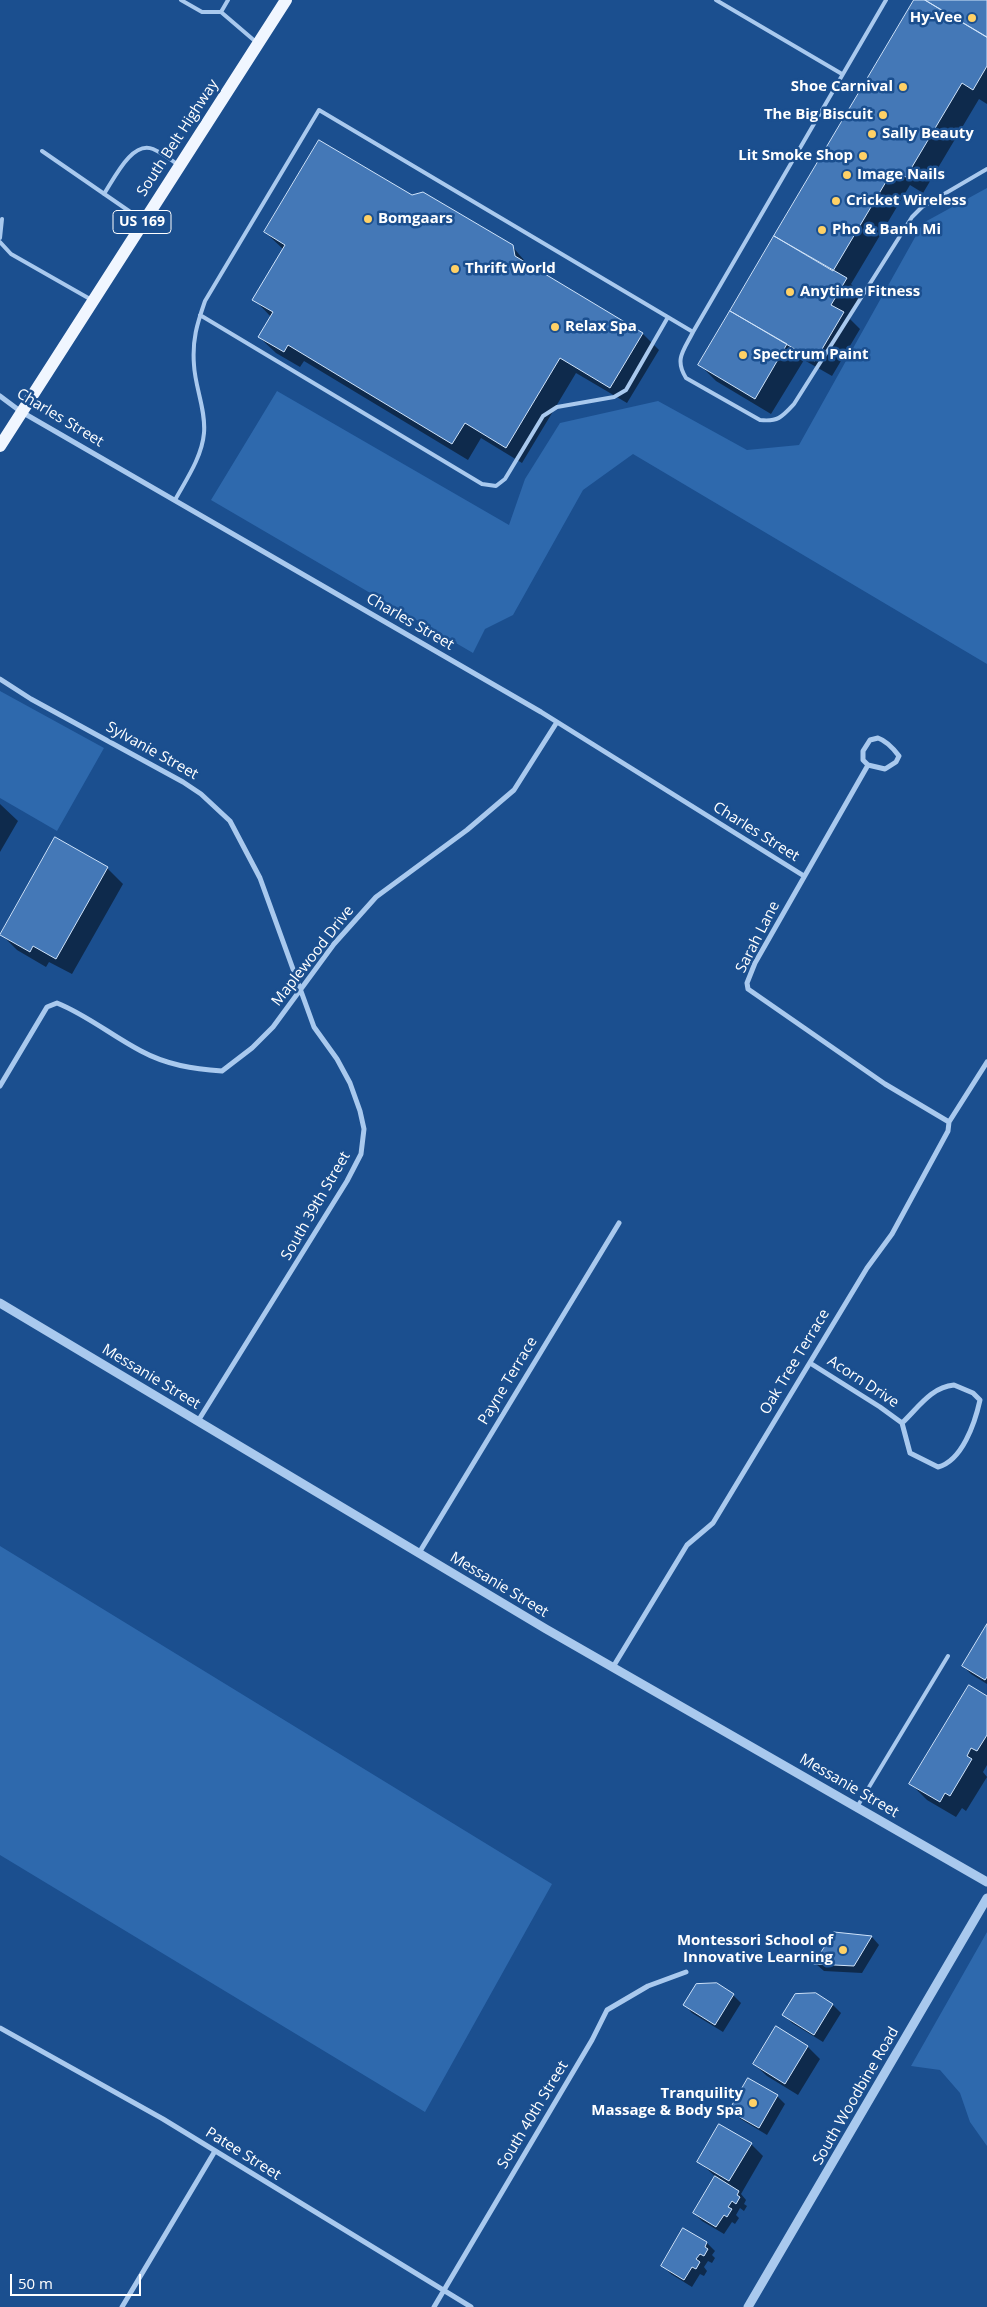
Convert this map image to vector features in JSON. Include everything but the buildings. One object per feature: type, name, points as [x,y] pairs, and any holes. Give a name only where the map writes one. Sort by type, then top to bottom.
[{"type":"main road","name":"South Belt Highway","points":[[0,446],[20,412],[286,0]]},
{"type":"street","name":"Charles Street","points":[[0,396],[20,412],[557,722],[804,876]]},
{"type":"street","name":"Sylvanie Street","points":[[0,679],[31,699],[183,782],[201,794],[230,820],[260,878],[301,990]]},
{"type":"street","name":"Maplewood Drive","points":[[0,1086],[47,1007],[57,1004],[72,1009],[142,1052],[188,1068],[222,1071],[252,1048],[273,1027],[334,944],[376,897],[467,830],[514,790],[557,722]]},
{"type":"street","points":[[878,738],[893,748],[898,756],[896,762],[886,769],[868,765],[863,760],[864,751],[870,740],[878,738]]},
{"type":"street","name":"Sarah Lane","points":[[868,765],[755,963],[748,983],[748,990],[885,1084],[949,1122]]},
{"type":"street","name":"South 39th Street","points":[[198,1421],[332,1209],[361,1154],[364,1129],[350,1083],[337,1059],[314,1027],[301,990]]},
{"type":"street","name":"Oak Tree Terrace","points":[[614,1668],[687,1545],[713,1523],[867,1268],[892,1234],[948,1131],[949,1122],[987,1062]]},
{"type":"street","name":"Payne Terrace","points":[[419,1553],[618,1223]]},
{"type":"street","name":"Messanie Street","points":[[0,1303],[614,1668],[987,1882]]},
{"type":"street","name":"Acorn Drive","points":[[810,1363],[880,1406],[902,1423],[910,1453],[938,1468],[948,1465],[975,1421],[980,1400],[973,1392],[954,1386],[944,1386],[932,1392],[902,1423]]},
{"type":"street","name":"South Woodbine Road","points":[[748,2307],[987,1898]]},
{"type":"street","name":"South 40th Street","points":[[434,2307],[592,2040],[607,2010],[648,1986],[686,1972]]},
{"type":"street","name":"Patee Street","points":[[0,2028],[163,2119],[471,2307]]},
{"type":"street","points":[[122,2307],[215,2151]]},
{"type":"lane","points":[[182,0],[202,12],[221,12],[258,44]]},
{"type":"lane","points":[[221,12],[228,0]]},
{"type":"lane","points":[[716,0],[842,74]]},
{"type":"lane","points":[[886,0],[693,332],[680,358],[680,369],[686,378],[760,420],[772,421],[783,415],[794,404],[912,217],[922,207],[987,169]]},
{"type":"lane","points":[[175,500],[191,472],[204,433],[194,366],[194,330],[205,301],[318,110],[693,332]]},
{"type":"lane","points":[[104,194],[133,152],[142,148],[152,148],[179,166]]},
{"type":"lane","points":[[42,151],[143,221]]},
{"type":"lane","points":[[0,238],[2,219]]},
{"type":"lane","points":[[0,242],[11,254],[92,300]]},
{"type":"lane","points":[[200,315],[482,484],[496,486],[506,479],[544,416],[557,407],[614,397],[626,390],[668,318]]},
{"type":"lane","points":[[857,1807],[948,1656]]},
{"type":"shaded area","points":[[987,188],[987,664],[633,454],[583,490],[513,615],[485,629],[473,653],[211,500],[277,391],[509,525],[525,479],[560,423],[658,401],[747,450],[799,445],[923,223]]},
{"type":"shaded area","points":[[0,691],[104,748],[57,831],[0,798]]},
{"type":"shaded area","points":[[0,1546],[552,1884],[425,2112],[0,1855]]},
{"type":"shaded area","points":[[987,1932],[987,2146],[970,2122],[960,2093],[940,2070],[911,2066]]},
{"type":"place","name":"Hy-Vee","points":[[972,18]]},
{"type":"place","name":"Shoe Carnival","points":[[903,87]]},
{"type":"place","name":"The Big Biscuit","points":[[883,115]]},
{"type":"place","name":"Sally Beauty","points":[[872,134]]},
{"type":"place","name":"Lit Smoke Shop","points":[[863,156]]},
{"type":"place","name":"Image Nails","points":[[847,175]]},
{"type":"place","name":"Cricket Wireless","points":[[836,201]]},
{"type":"place","name":"Bomgaars","points":[[368,219]]},
{"type":"place","name":"Pho & Banh Mi","points":[[822,230]]},
{"type":"place","name":"Thrift World","points":[[455,269]]},
{"type":"place","name":"Anytime Fitness","points":[[790,292]]},
{"type":"place","name":"Relax Spa","points":[[555,327]]},
{"type":"place","name":"Spectrum Paint","points":[[743,355]]},
{"type":"place","name":"Montessori School of Innovative Learning","points":[[843,1950]]},
{"type":"place","name":"Tranquility Massage & Body Spa","points":[[753,2103]]}]
